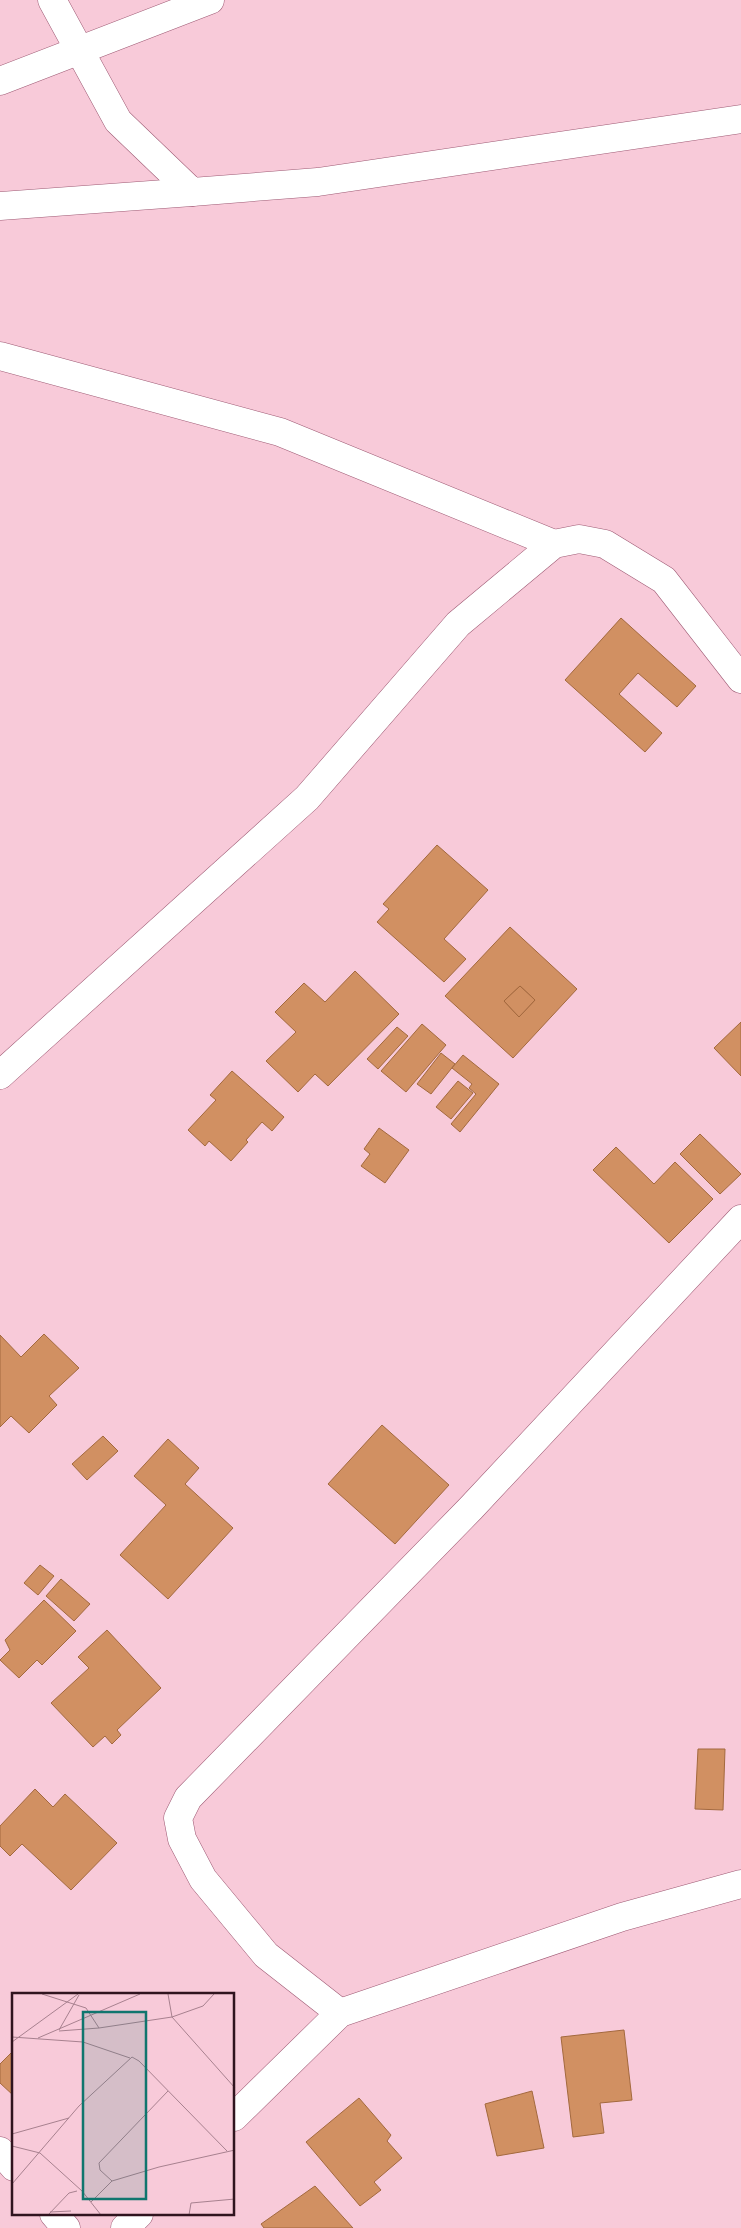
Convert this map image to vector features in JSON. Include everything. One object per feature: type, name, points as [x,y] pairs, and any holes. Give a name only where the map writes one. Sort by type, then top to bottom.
[{"type":"street","points":[[52,0],[118,121],[192,192]]},
{"type":"street","points":[[0,81],[210,0]]},
{"type":"street","points":[[0,206],[318,182],[741,119]]},
{"type":"street","points":[[0,356],[280,432],[554,544]]},
{"type":"street","points":[[0,1076],[307,798],[458,624],[554,544],[579,539],[605,544],[664,580],[741,679]]},
{"type":"street","points":[[340,2013],[266,1956],[203,1879],[182,1839],[178,1818],[188,1798],[471,1508],[741,1218]]},
{"type":"street","points":[[235,2116],[340,2013],[622,1917],[741,1884]]},
{"type":"street","points":[[0,2151],[12,2165]]},
{"type":"street","points":[[56,2216],[66,2228]]},
{"type":"street","points":[[125,2228],[137,2216]]},
{"type":"building","points":[[621,618],[696,686],[677,707],[638,673],[619,694],[662,733],[645,752],[565,680]]},
{"type":"building","points":[[437,845],[488,890],[444,939],[466,959],[444,982],[377,922],[389,909],[383,904]]},
{"type":"building","points":[[510,927],[577,989],[513,1058],[445,996]],"holes":[[[520,986],[535,1000],[519,1017],[504,1001]]]},
{"type":"building","points":[[355,971],[399,1014],[328,1086],[315,1074],[298,1092],[266,1061],[296,1032],[275,1012],[304,983],[325,1002]]},
{"type":"building","points":[[520,986],[535,1000],[519,1017],[504,1001]]},
{"type":"building","points":[[741,1022],[741,1076],[714,1048]]},
{"type":"building","points":[[422,1024],[446,1045],[406,1092],[381,1071]]},
{"type":"building","points":[[397,1027],[408,1036],[378,1069],[367,1059]]},
{"type":"building","points":[[441,1053],[455,1064],[431,1094],[417,1084]]},
{"type":"building","points":[[463,1055],[499,1084],[460,1132],[451,1124],[476,1094],[469,1088],[472,1084],[452,1068]]},
{"type":"building","points":[[232,1071],[284,1117],[272,1131],[262,1122],[231,1161],[209,1141],[205,1146],[188,1130],[216,1100],[210,1095]]},
{"type":"building","points":[[458,1081],[473,1093],[451,1119],[436,1107]]},
{"type":"building","points":[[379,1128],[409,1150],[385,1183],[361,1166],[370,1154],[364,1149]]},
{"type":"building","points":[[700,1134],[741,1174],[720,1194],[680,1154]]},
{"type":"building","points":[[616,1147],[654,1184],[675,1162],[713,1199],[669,1243],[593,1170]]},
{"type":"building","points":[[44,1334],[79,1368],[49,1396],[57,1405],[29,1433],[11,1416],[0,1427],[0,1335],[21,1357]]},
{"type":"building","points":[[382,1425],[449,1485],[395,1544],[328,1484]]},
{"type":"building","points":[[103,1436],[118,1451],[87,1480],[72,1464]]},
{"type":"building","points":[[168,1439],[199,1468],[185,1484],[233,1528],[168,1599],[120,1555],[166,1505],[134,1476]]},
{"type":"building","points":[[40,1565],[54,1576],[38,1595],[24,1583]]},
{"type":"building","points":[[61,1579],[90,1604],[74,1621],[46,1596]]},
{"type":"building","points":[[44,1600],[76,1631],[42,1665],[37,1660],[19,1678],[0,1660],[10,1650],[5,1640]]},
{"type":"building","points":[[107,1630],[161,1688],[117,1730],[121,1735],[112,1744],[105,1736],[93,1747],[51,1703],[89,1668],[78,1657]]},
{"type":"building","points":[[698,1749],[725,1749],[723,1810],[695,1809]]},
{"type":"building","points":[[35,1789],[53,1807],[65,1794],[117,1843],[71,1890],[22,1844],[10,1856],[0,1846],[0,1826]]},
{"type":"building","points":[[624,2030],[632,2100],[600,2103],[604,2133],[573,2137],[561,2037]]},
{"type":"building","points":[[12,2052],[12,2094],[0,2083],[0,2064]]},
{"type":"building","points":[[532,2091],[544,2148],[497,2156],[485,2104]]},
{"type":"building","points":[[359,2098],[391,2135],[387,2141],[402,2158],[374,2182],[381,2190],[360,2206],[306,2142]]},
{"type":"building","points":[[315,2186],[353,2228],[264,2228],[261,2224]]}]
